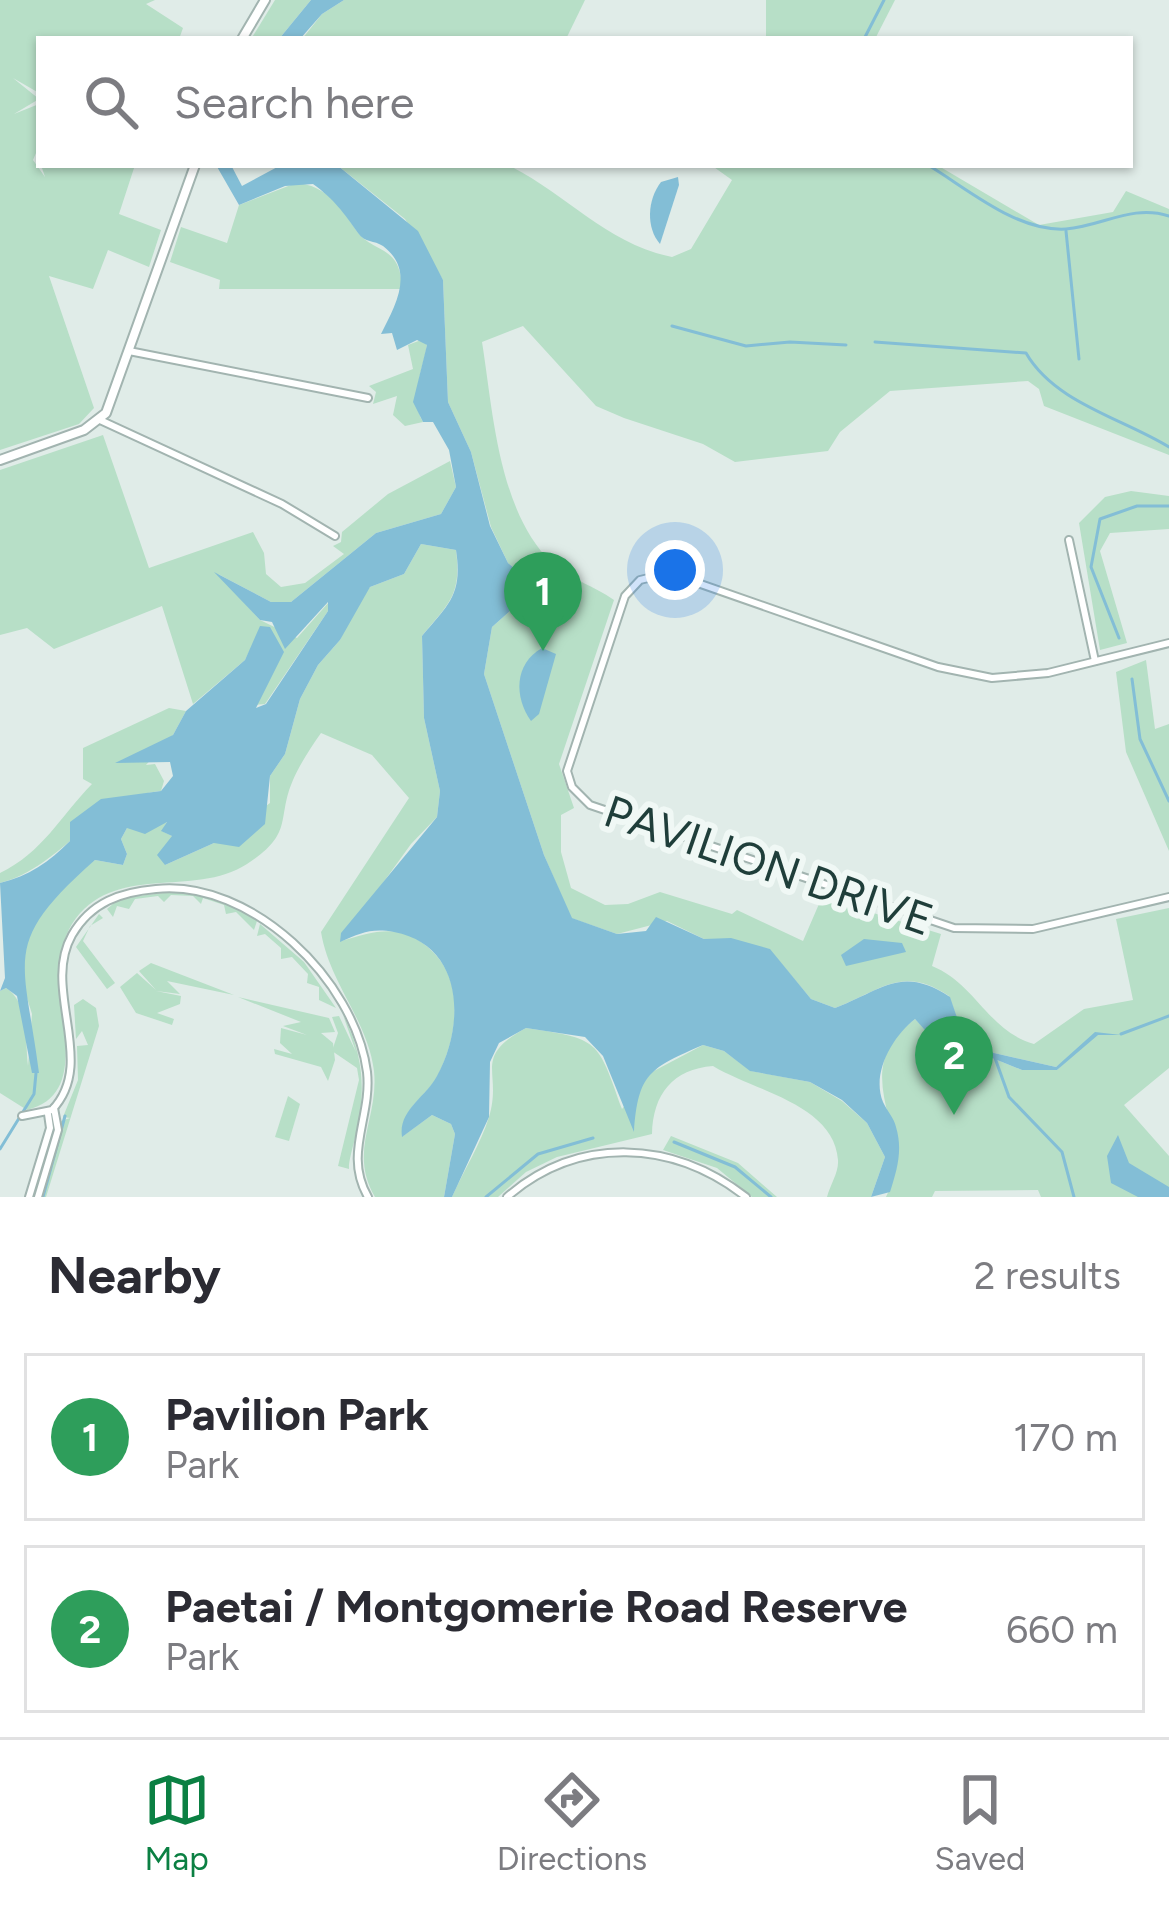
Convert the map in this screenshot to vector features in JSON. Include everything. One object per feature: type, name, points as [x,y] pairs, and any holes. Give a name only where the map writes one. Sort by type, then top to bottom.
[{"type":"street","points":[[244,36],[265,0]]},
{"type":"street","points":[[0,460],[100,420],[194,168]]},
{"type":"street","points":[[129,352],[368,398]]},
{"type":"street","points":[[100,420],[282,504],[335,536]]},
{"type":"street","points":[[1069,539],[1095,662]]},
{"type":"street","name":"PAVILION DRIVE","points":[[1169,643],[1018,678],[962,674],[669,573],[651,575],[625,596],[568,760],[568,779],[590,805],[954,928],[1034,929],[1169,897]]},
{"type":"street","points":[[33,1197],[51,1111],[71,1081],[62,970],[73,934],[94,908],[118,896],[160,888],[203,890],[239,905],[293,946],[344,1008],[368,1077],[356,1158],[368,1197]]},
{"type":"street","points":[[22,1116],[51,1111]]},
{"type":"street","points":[[507,1197],[567,1161],[632,1151],[686,1161],[746,1197]]},
{"type":"green space","points":[[0,0],[155,0],[146,4],[183,28],[180,36],[36,36],[36,91],[13,78],[36,97],[14,114],[36,105],[36,168],[45,177],[42,168],[134,168],[119,214],[161,230],[149,267],[108,250],[93,289],[49,276],[94,408],[79,424],[0,450]]},
{"type":"green space","points":[[275,0],[311,0],[281,36],[253,36]]},
{"type":"green space","points":[[344,0],[585,0],[567,36],[304,36],[322,14]]},
{"type":"green space","points":[[766,0],[895,0],[877,36],[766,36]]},
{"type":"green space","points":[[341,168],[514,168],[628,242],[672,257],[691,249],[732,180],[715,168],[942,168],[1039,225],[1113,212],[1126,191],[1169,209],[1169,455],[1044,406],[1039,389],[1028,381],[890,391],[840,432],[828,451],[735,462],[703,444],[596,406],[523,326],[482,342],[501,458],[519,515],[551,562],[614,600],[559,764],[574,808],[561,815],[561,852],[571,888],[605,905],[628,904],[660,892],[732,914],[737,910],[803,941],[822,897],[941,934],[932,966],[960,984],[1005,1029],[1034,1044],[1084,1009],[1133,1000],[1116,919],[1169,908],[1169,1068],[1124,1105],[1169,1156],[1169,1197],[1041,1197],[1038,1190],[935,1191],[932,1197],[886,1197],[894,1172],[894,1149],[882,1083],[884,1061],[894,1040],[915,1019],[940,1046],[948,1040],[1022,1070],[1057,1070],[1077,1051],[1056,1067],[994,1053],[964,1038],[949,996],[918,982],[892,984],[835,1008],[811,999],[769,949],[704,939],[667,921],[617,934],[571,918],[544,855],[484,674],[492,627],[520,602],[532,602],[538,588],[508,563],[491,527],[471,452],[448,402],[443,280],[405,219]]},
{"type":"green space","points":[[296,183],[324,193],[363,238],[391,256],[402,289],[219,289],[220,280],[170,262],[181,227],[227,243],[239,205]]},
{"type":"green space","points":[[421,340],[427,345],[417,394],[423,422],[405,426],[393,415],[397,396],[373,404],[376,392],[369,386],[413,369],[408,345]]},
{"type":"green space","points":[[103,435],[149,568],[253,532],[264,553],[266,574],[281,587],[305,583],[344,554],[333,546],[341,542],[342,532],[388,494],[450,461],[456,487],[441,514],[376,533],[291,602],[271,602],[218,574],[260,620],[297,638],[329,602],[328,611],[265,704],[254,705],[283,652],[260,630],[245,660],[193,704],[162,606],[54,649],[27,628],[0,635],[0,470]]},
{"type":"green space","points":[[1131,491],[1169,496],[1169,529],[1110,533],[1100,551],[1127,643],[1100,650],[1079,523],[1105,497]]},
{"type":"green space","points":[[421,544],[456,550],[457,566],[451,598],[422,636],[424,718],[440,791],[437,817],[411,844],[341,941],[389,931],[411,936],[434,953],[450,980],[455,1012],[450,1044],[438,1075],[403,1126],[403,1136],[432,1115],[451,1124],[455,1134],[444,1197],[375,1197],[367,1180],[364,1149],[374,1071],[321,932],[409,798],[372,755],[321,733],[293,780],[278,834],[262,853],[226,874],[109,893],[89,905],[72,924],[63,948],[61,974],[66,1058],[61,1081],[50,1099],[27,1110],[0,1093],[0,991],[6,988],[22,1012],[28,1066],[32,1014],[16,963],[21,934],[65,883],[95,860],[123,865],[127,854],[121,839],[127,828],[167,822],[162,831],[172,836],[165,865],[214,843],[270,803],[270,776],[285,754],[300,699],[318,665],[340,640],[355,605],[370,587],[404,574]]},
{"type":"green space","points":[[1146,660],[1155,729],[1169,724],[1169,851],[1126,752],[1116,672]]},
{"type":"green space","points":[[169,708],[186,711],[173,735],[146,765],[155,764],[164,781],[161,791],[117,806],[42,863],[0,883],[0,873],[39,845],[92,784],[83,779],[83,748]]},
{"type":"green space","points":[[190,890],[238,907],[257,921],[254,930],[236,912],[226,914],[224,905],[203,898],[201,904],[193,896],[171,895],[164,902],[158,896],[135,899],[129,909],[117,906],[113,917],[107,909],[120,898]]},
{"type":"green space","points":[[260,924],[304,962],[336,1008],[319,1000],[319,987],[307,983],[308,974],[292,957],[281,959],[281,948],[265,934],[257,936]]},
{"type":"green space","points":[[89,929],[83,941],[115,983],[107,989],[76,947]]},
{"type":"green space","points":[[151,963],[234,995],[167,981],[180,994],[156,991],[181,996],[180,1004],[157,1013],[174,1019],[172,1025],[136,1013],[120,987],[137,973],[156,990],[139,971]]},
{"type":"green space","points":[[238,997],[329,1018],[335,1032],[321,1033],[333,1043],[335,1060],[328,1081],[321,1067],[275,1054],[274,1049],[292,1054],[280,1043],[281,1028],[307,1035],[283,1026],[301,1022]]},
{"type":"green space","points":[[83,999],[96,1008],[99,1026],[46,1197],[39,1197],[61,1121],[70,1118],[63,1117],[78,1080],[77,1046],[88,1045],[82,1031],[76,1039],[74,1005]]},
{"type":"green space","points":[[343,1015],[354,1042],[360,1067],[362,1090],[349,1169],[338,1166],[359,1080],[357,1068],[332,1051],[338,1033],[332,1017],[339,1016],[356,1052]]},
{"type":"green space","points":[[526,1028],[569,1035],[592,1046],[607,1068],[622,1109],[652,1072],[703,1045],[724,1051],[751,1071],[810,1082],[867,1123],[885,1157],[871,1197],[827,1197],[838,1160],[823,1125],[789,1101],[713,1066],[687,1072],[668,1086],[656,1107],[652,1134],[557,1157],[526,1172],[498,1197],[452,1197],[489,1117],[494,1057]]},
{"type":"green space","points":[[288,1096],[300,1104],[289,1141],[275,1137]]},
{"type":"green space","points":[[671,1136],[738,1163],[777,1197],[752,1197],[717,1168],[663,1150]]},
{"type":"water","points":[[311,0],[344,0],[322,14],[303,36],[281,36]]},
{"type":"water","points":[[218,168],[233,168],[242,186],[275,168],[341,168],[418,231],[443,280],[448,402],[471,452],[490,526],[508,563],[538,588],[563,599],[565,610],[553,614],[532,602],[519,603],[492,627],[484,674],[544,855],[572,918],[617,934],[646,931],[656,917],[704,939],[731,938],[770,949],[811,999],[835,1008],[892,984],[918,983],[950,997],[964,1038],[994,1053],[1056,1067],[1095,1032],[1121,1035],[1098,1035],[1057,1070],[1022,1070],[948,1040],[940,1047],[915,1019],[892,1045],[882,1067],[880,1091],[895,1124],[899,1152],[890,1192],[871,1197],[885,1157],[867,1123],[842,1100],[810,1082],[750,1071],[724,1051],[703,1045],[650,1075],[639,1097],[634,1132],[603,1056],[585,1037],[526,1028],[499,1043],[490,1062],[489,1117],[452,1197],[444,1197],[455,1134],[451,1124],[432,1115],[402,1137],[402,1127],[446,1055],[454,1011],[446,969],[417,940],[394,932],[366,932],[340,942],[341,933],[437,817],[440,791],[424,718],[422,636],[451,598],[458,565],[456,550],[421,544],[404,574],[370,587],[340,640],[318,665],[300,699],[285,754],[270,776],[265,824],[239,847],[214,843],[165,865],[157,855],[172,836],[161,831],[167,822],[145,834],[127,828],[121,839],[127,854],[123,865],[95,860],[44,912],[26,954],[39,1073],[32,1073],[17,996],[6,988],[0,991],[5,978],[0,883],[54,855],[70,841],[70,822],[101,799],[161,791],[173,776],[170,762],[115,763],[173,735],[186,711],[245,660],[260,626],[270,627],[284,652],[256,708],[266,704],[328,611],[328,602],[285,649],[272,622],[260,620],[214,572],[271,602],[291,602],[376,533],[441,514],[456,487],[449,450],[433,422],[423,422],[413,402],[427,345],[417,340],[397,350],[392,333],[381,334],[400,289],[399,266],[393,256],[361,236],[313,184],[285,186],[239,205]]},
{"type":"water","points":[[678,177],[660,244],[650,222],[653,197],[661,182]]},
{"type":"water","points":[[542,648],[556,654],[539,714],[531,721],[520,682],[526,663]]},
{"type":"water","points":[[864,939],[902,943],[906,952],[846,966],[841,955]]},
{"type":"water","points":[[1118,1135],[1129,1163],[1169,1187],[1169,1197],[1138,1197],[1111,1183],[1107,1156]]},
{"type":"waterway","points":[[866,36],[884,0]]},
{"type":"waterway","points":[[933,168],[1011,216],[1048,228],[1080,227],[1142,213],[1169,216]]},
{"type":"waterway","points":[[1066,231],[1079,359]]},
{"type":"waterway","points":[[672,326],[746,346],[846,345]]},
{"type":"waterway","points":[[875,342],[1026,353],[1054,385],[1072,397],[1169,447]]},
{"type":"waterway","points":[[1119,638],[1091,567],[1100,519],[1137,506],[1169,506]]},
{"type":"waterway","points":[[1132,679],[1140,739],[1169,801]]},
{"type":"waterway","points":[[1121,1034],[1169,1016]]},
{"type":"waterway","points":[[995,1058],[1009,1097],[1062,1152],[1074,1197]]},
{"type":"waterway","points":[[0,1149],[34,1094],[36,1073]]},
{"type":"waterway","points":[[43,1197],[65,1116]]},
{"type":"waterway","points":[[486,1197],[538,1154],[593,1138]]},
{"type":"waterway","points":[[674,1142],[735,1167],[771,1197]]},
{"type":"place","name":"Pavilion Park","points":[[543,651]]},
{"type":"place","name":"Paetai / Montgomerie Road Reserve","points":[[954,1115]]}]
